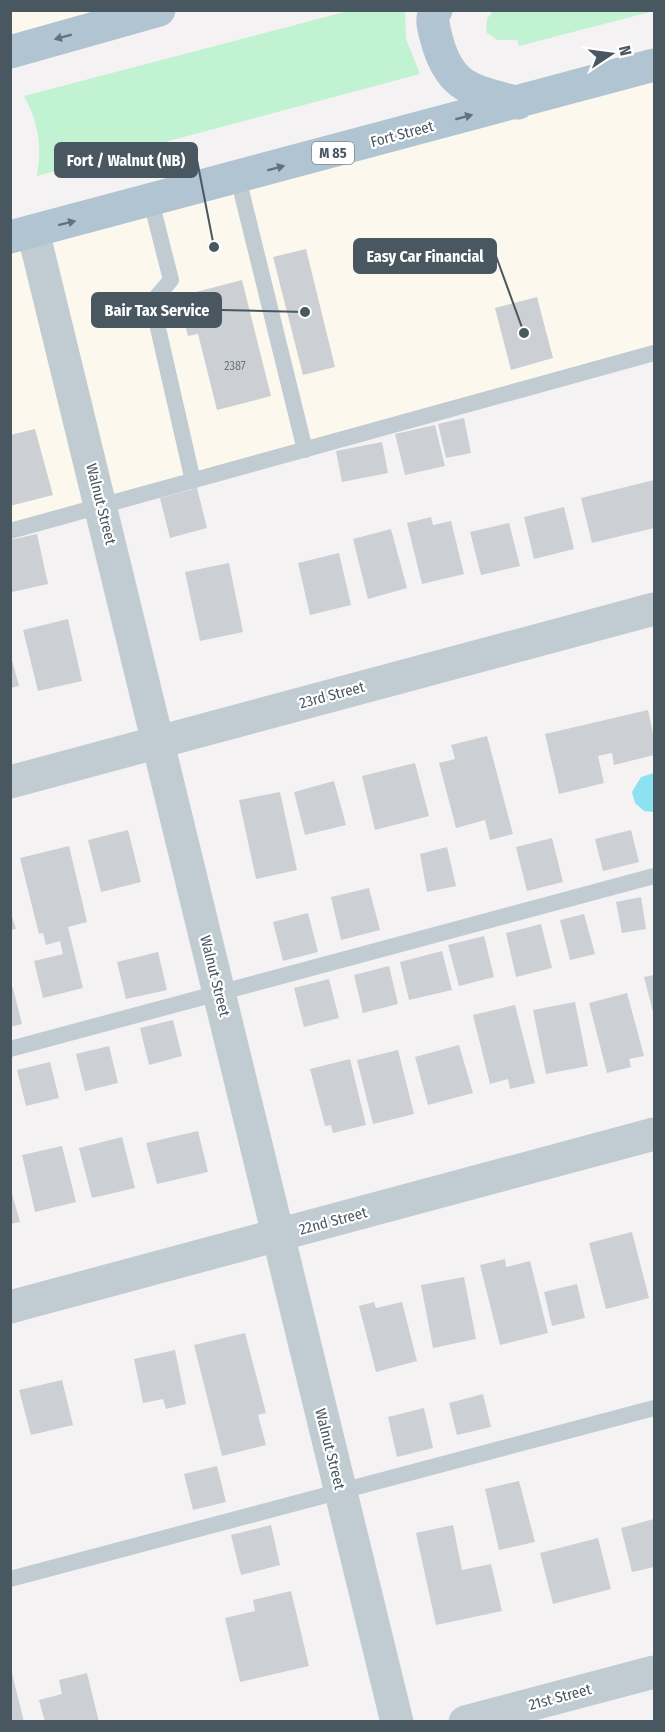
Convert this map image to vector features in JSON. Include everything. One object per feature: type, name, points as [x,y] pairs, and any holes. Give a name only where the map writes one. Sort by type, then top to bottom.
[{"type":"main road","points":[[10,52],[105,18],[159,10]]},
{"type":"main road","points":[[436,10],[432,16],[433,27],[446,68],[466,88],[518,103]]},
{"type":"main road","name":"Fort Street","points":[[22,234],[654,65]]},
{"type":"street","name":"Walnut Street","points":[[22,234],[102,506],[398,1722]]},
{"type":"street","name":"23rd Street","points":[[10,782],[654,609]]},
{"type":"street","name":"22nd Street","points":[[10,1307],[654,1134]]},
{"type":"street","name":"21st Street","points":[[465,1722],[654,1672]]},
{"type":"lane","points":[[238,178],[305,450]]},
{"type":"lane","points":[[151,201],[171,280],[152,302],[193,481]]},
{"type":"lane","points":[[10,531],[654,353]]},
{"type":"lane","points":[[10,1049],[654,876]]},
{"type":"lane","points":[[10,1579],[654,1407]]},
{"type":"shaded area","points":[[11,11],[159,11],[11,52]]},
{"type":"shaded area","points":[[654,66],[654,353],[11,531],[11,237]]},
{"type":"green space","points":[[352,10],[405,11],[406,39],[420,74],[37,176],[38,135],[24,96]]},
{"type":"green space","points":[[654,10],[519,46],[517,40],[497,40],[486,32],[487,19],[493,11]]},
{"type":"water","points":[[654,773],[654,812],[644,811],[635,803],[632,792],[641,777]]},
{"type":"building","points":[[306,249],[335,367],[303,375],[273,257]]},
{"type":"building","points":[[242,280],[271,396],[217,410],[198,334],[188,336],[177,297]]},
{"type":"building","points":[[537,297],[553,358],[511,370],[495,308]]},
{"type":"building","points":[[464,418],[471,453],[446,458],[438,424]]},
{"type":"building","points":[[435,425],[445,466],[405,475],[395,434]]},
{"type":"building","points":[[35,429],[53,495],[10,506],[10,435]]},
{"type":"building","points":[[382,442],[388,473],[342,482],[336,451]]},
{"type":"building","points":[[654,480],[654,528],[592,543],[581,498]]},
{"type":"building","points":[[197,488],[207,528],[170,538],[160,498]]},
{"type":"building","points":[[564,507],[574,549],[534,559],[524,517]]},
{"type":"building","points":[[431,517],[433,525],[451,521],[464,574],[422,584],[407,523]]},
{"type":"building","points":[[509,523],[520,566],[481,575],[470,532]]},
{"type":"building","points":[[391,529],[407,588],[368,599],[353,539]]},
{"type":"building","points":[[37,534],[48,584],[12,592],[10,540]]},
{"type":"building","points":[[339,553],[351,605],[310,615],[298,563]]},
{"type":"building","points":[[229,563],[243,632],[200,641],[185,572]]},
{"type":"building","points":[[68,619],[82,681],[38,691],[23,630]]},
{"type":"building","points":[[10,653],[19,686],[10,688]]},
{"type":"building","points":[[648,710],[654,738],[654,755],[614,765],[612,753],[598,756],[604,783],[559,794],[545,734]]},
{"type":"building","points":[[487,736],[513,834],[490,840],[485,820],[456,828],[439,763],[455,759],[451,745]]},
{"type":"building","points":[[415,763],[429,816],[375,830],[362,776]]},
{"type":"building","points":[[334,781],[346,825],[305,835],[294,792]]},
{"type":"building","points":[[280,792],[297,870],[256,879],[239,800]]},
{"type":"building","points":[[128,830],[141,882],[101,892],[88,840]]},
{"type":"building","points":[[631,830],[639,862],[603,871],[595,839]]},
{"type":"building","points":[[552,838],[563,882],[527,891],[516,847]]},
{"type":"building","points":[[69,846],[87,922],[68,927],[83,988],[43,998],[34,961],[63,954],[60,941],[46,945],[43,933],[39,934],[20,858]]},
{"type":"building","points":[[447,847],[456,886],[427,892],[420,854]]},
{"type":"building","points":[[369,888],[380,930],[341,940],[331,897]]},
{"type":"building","points":[[641,897],[646,929],[622,933],[616,902]]},
{"type":"building","points":[[10,910],[16,929],[10,930]]},
{"type":"building","points":[[308,913],[318,952],[283,961],[273,922]]},
{"type":"building","points":[[584,914],[595,954],[570,960],[560,920]]},
{"type":"building","points":[[541,924],[552,968],[516,977],[506,933]]},
{"type":"building","points":[[484,936],[494,977],[459,986],[448,945]]},
{"type":"building","points":[[442,951],[452,990],[409,1000],[400,962]]},
{"type":"building","points":[[158,952],[167,990],[126,999],[117,962]]},
{"type":"building","points":[[389,966],[398,1004],[363,1013],[354,975]]},
{"type":"building","points":[[654,975],[654,1016],[644,977]]},
{"type":"building","points":[[329,979],[339,1018],[304,1027],[294,988]]},
{"type":"building","points":[[10,988],[13,988],[22,1024],[10,1027]]},
{"type":"building","points":[[627,993],[644,1056],[629,1059],[631,1067],[607,1073],[589,1003]]},
{"type":"building","points":[[575,1002],[588,1066],[546,1074],[533,1010]]},
{"type":"building","points":[[515,1005],[535,1083],[510,1089],[508,1079],[490,1084],[473,1015]]},
{"type":"building","points":[[173,1020],[182,1056],[149,1065],[140,1028]]},
{"type":"building","points":[[459,1045],[473,1093],[428,1105],[415,1057]]},
{"type":"building","points":[[109,1046],[118,1083],[85,1091],[76,1054]]},
{"type":"building","points":[[398,1050],[414,1114],[373,1124],[357,1060]]},
{"type":"building","points":[[350,1059],[366,1125],[333,1133],[331,1125],[325,1126],[310,1069]]},
{"type":"building","points":[[50,1062],[59,1098],[26,1106],[17,1070]]},
{"type":"building","points":[[198,1131],[208,1172],[157,1184],[146,1143]]},
{"type":"building","points":[[122,1137],[135,1188],[92,1198],[79,1148]]},
{"type":"building","points":[[62,1146],[76,1202],[35,1212],[22,1155]]},
{"type":"building","points":[[10,1187],[20,1222],[10,1224]]},
{"type":"building","points":[[632,1232],[649,1298],[606,1309],[589,1243]]},
{"type":"building","points":[[505,1259],[506,1267],[530,1261],[548,1333],[500,1345],[480,1265]]},
{"type":"building","points":[[464,1277],[476,1339],[433,1348],[421,1285]]},
{"type":"building","points":[[577,1284],[585,1318],[552,1326],[544,1292]]},
{"type":"building","points":[[374,1302],[376,1308],[402,1302],[417,1361],[376,1372],[359,1306]]},
{"type":"building","points":[[245,1333],[266,1413],[258,1415],[266,1445],[222,1456],[194,1345]]},
{"type":"building","points":[[175,1350],[186,1404],[166,1409],[163,1399],[143,1403],[134,1359]]},
{"type":"building","points":[[62,1380],[73,1425],[31,1435],[19,1390]]},
{"type":"building","points":[[483,1394],[491,1427],[457,1435],[449,1403]]},
{"type":"building","points":[[424,1408],[433,1448],[397,1457],[388,1417]]},
{"type":"building","points":[[217,1466],[226,1502],[193,1510],[184,1474]]},
{"type":"building","points":[[519,1481],[535,1542],[499,1550],[485,1489]]},
{"type":"building","points":[[654,1519],[654,1567],[632,1572],[621,1528]]},
{"type":"building","points":[[271,1525],[280,1565],[241,1575],[231,1535]]},
{"type":"building","points":[[453,1525],[462,1570],[491,1564],[502,1611],[436,1625],[416,1533]]},
{"type":"building","points":[[598,1538],[611,1589],[553,1604],[540,1553]]},
{"type":"building","points":[[291,1591],[309,1666],[240,1682],[225,1618],[255,1611],[253,1600]]},
{"type":"building","points":[[11,1669],[24,1722],[10,1722]]},
{"type":"building","points":[[87,1673],[99,1722],[45,1722],[39,1700],[62,1694],[59,1680]]},
{"type":"place","name":"Fort / Walnut (NB)","points":[[214,247]]},
{"type":"place","name":"Bair Tax Service","points":[[305,312]]},
{"type":"place","name":"Easy Car Financial","points":[[524,333]]}]
